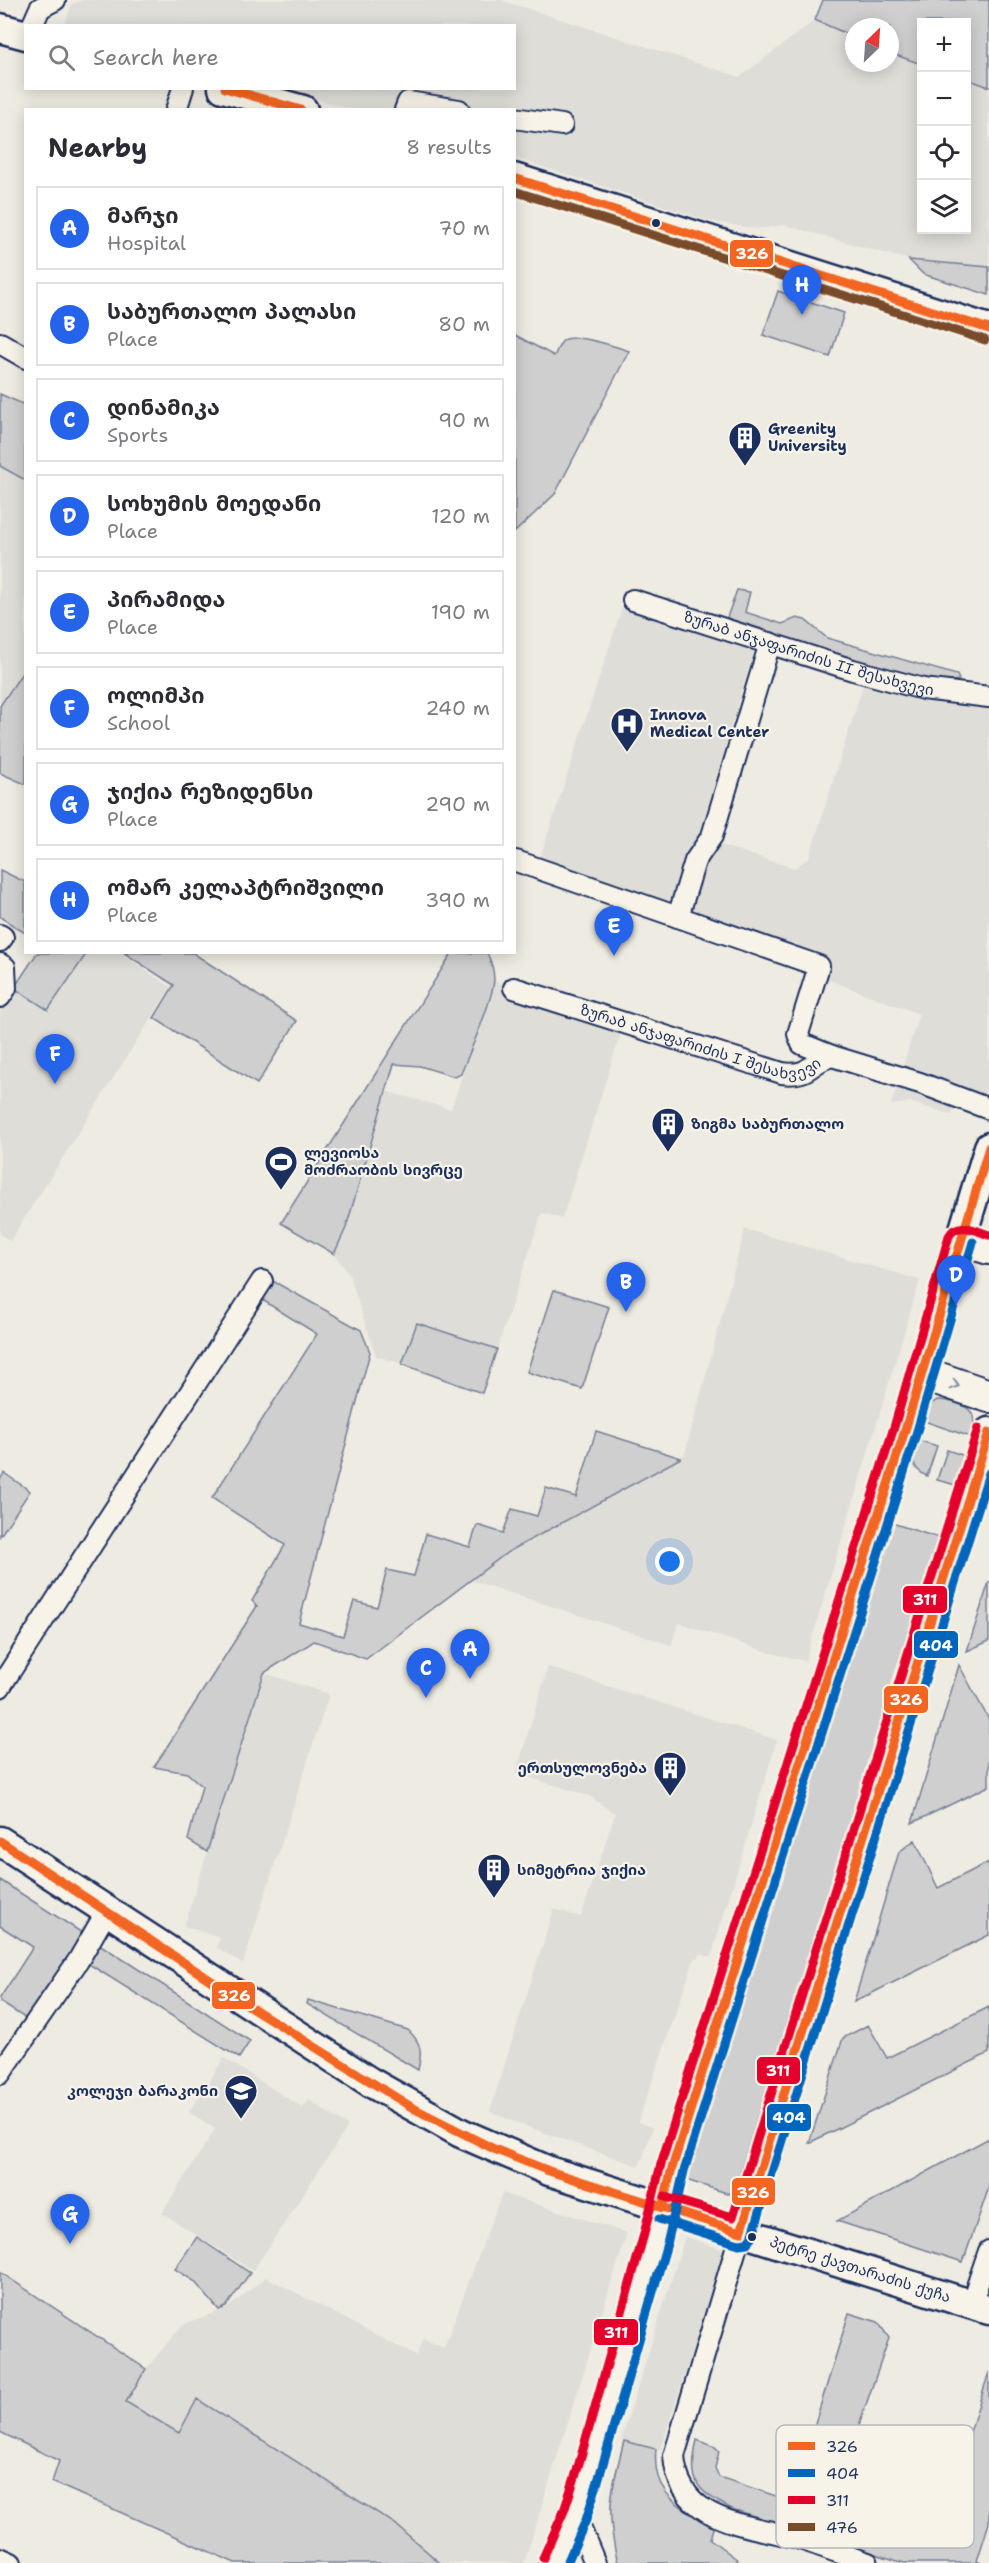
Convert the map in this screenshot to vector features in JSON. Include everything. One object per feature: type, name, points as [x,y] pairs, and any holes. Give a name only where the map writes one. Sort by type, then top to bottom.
[{"type":"main road","points":[[0,28],[24,34]]},
{"type":"main road","points":[[230,90],[296,108]]},
{"type":"main road","points":[[516,179],[989,329]]},
{"type":"main road","points":[[555,2563],[575,2515],[636,2306],[672,2168],[922,1374],[975,1244],[989,1147]]},
{"type":"main road","points":[[922,1374],[989,1396]]},
{"type":"main road","points":[[741,2232],[989,1432]]},
{"type":"main road","name":"პეტრე ქავთარაძის ქუჩა","points":[[0,1841],[254,2009],[423,2113],[506,2154],[549,2171],[662,2208],[980,2307]]},
{"type":"street","points":[[33,24],[40,8],[55,0]]},
{"type":"street","points":[[177,108],[182,90]]},
{"type":"street","points":[[406,108],[408,102],[446,108]]},
{"type":"street","points":[[516,118],[562,125]]},
{"type":"street","points":[[0,343],[24,357]]},
{"type":"street","name":"ზურაბ ანჯაფარიძის II შესახვევი","points":[[633,600],[923,689],[989,697]]},
{"type":"street","points":[[678,917],[695,861],[712,836],[770,643]]},
{"type":"street","points":[[516,861],[819,966],[798,1034],[802,1044],[832,1056]]},
{"type":"street","points":[[0,935],[3,937],[0,941]]},
{"type":"street","points":[[0,964],[5,967],[6,988],[0,998]]},
{"type":"street","name":"ზურაბ ანჯაფარიძის I შესახვევი","points":[[514,988],[782,1073],[804,1073],[822,1059],[832,1056],[920,1083],[989,1109]]},
{"type":"street","points":[[0,1687],[262,1281]]},
{"type":"street","points":[[0,2074],[78,1961],[107,1911]]},
{"type":"street","points":[[741,2232],[674,2456],[675,2470],[680,2487],[709,2513],[739,2526],[776,2534]]},
{"type":"street","points":[[980,2307],[989,2251]]},
{"type":"street","points":[[575,2515],[595,2563]]},
{"type":"street","points":[[823,2548],[868,2563]]},
{"type":"street","points":[[0,2558],[11,2563]]},
{"type":"shaded area","points":[[83,0],[501,0],[740,77],[815,20],[845,33],[845,72],[899,72],[899,56],[917,63],[917,234],[971,234],[971,80],[989,87],[989,267],[909,260],[784,225],[758,229],[713,222],[516,158],[516,108],[348,108],[281,90],[516,90],[516,24],[65,24],[72,4]]},
{"type":"shaded area","points":[[823,0],[989,0],[989,87],[971,80],[971,18],[917,18],[917,63],[899,56],[899,18],[845,18],[845,33],[815,20]]},
{"type":"shaded area","points":[[909,260],[989,267],[989,295],[923,274]]},
{"type":"shaded area","points":[[778,291],[844,313],[830,357],[763,335]]},
{"type":"shaded area","points":[[516,336],[554,356],[563,341],[569,338],[596,341],[629,351],[555,494],[516,531]]},
{"type":"shaded area","points":[[0,394],[24,405],[24,479],[0,466]]},
{"type":"shaded area","points":[[0,466],[24,479],[24,669],[0,706]]},
{"type":"shaded area","points":[[737,590],[750,592],[745,612],[782,624],[797,618],[805,620],[827,638],[957,675],[959,680],[935,683],[883,670],[726,620]]},
{"type":"shaded area","points":[[622,608],[754,650],[698,838],[794,868],[809,858],[863,685],[989,705],[989,1081],[984,1095],[977,1098],[958,1095],[952,1115],[910,1102],[891,1105],[919,1014],[802,970],[668,925],[668,921],[528,871],[540,858]]},
{"type":"shaded area","points":[[24,670],[24,784],[0,773],[0,706]]},
{"type":"shaded area","points":[[0,870],[24,882],[24,932],[0,917]]},
{"type":"shaded area","points":[[36,954],[122,954],[171,987],[10,1241],[0,1234],[0,1012]]},
{"type":"shaded area","points":[[36,954],[86,954],[48,1010],[14,988]]},
{"type":"shaded area","points":[[126,954],[195,954],[297,1021],[257,1084],[154,1018],[174,985]]},
{"type":"shaded area","points":[[451,954],[488,954],[494,980],[480,1027],[461,1074],[455,1077],[420,1066],[394,1064],[346,1228],[334,1254],[281,1223]]},
{"type":"shaded area","points":[[494,981],[624,1023],[562,1219],[542,1213],[497,1349],[417,1323],[402,1364],[376,1356],[349,1274],[334,1254],[346,1228],[385,1091],[451,1109]]},
{"type":"shaded area","points":[[745,1229],[920,1280],[805,1661],[771,1653],[679,1623],[671,1645],[470,1580],[508,1552],[681,1458],[685,1453]]},
{"type":"shaded area","points":[[271,1280],[361,1330],[370,1352],[299,1623],[343,1636],[354,1601],[377,1607],[387,1570],[414,1576],[426,1534],[470,1547],[477,1525],[503,1533],[512,1509],[537,1516],[546,1488],[576,1497],[596,1431],[681,1458],[508,1552],[366,1659],[314,1641],[264,1673],[207,1852],[188,1840],[202,1786],[187,1773],[154,1767],[257,1606],[252,1601],[285,1545],[212,1498],[317,1334],[259,1298]]},
{"type":"shaded area","points":[[554,1290],[609,1307],[582,1389],[527,1372]]},
{"type":"shaded area","points":[[417,1323],[497,1349],[482,1393],[402,1364]]},
{"type":"shaded area","points":[[937,1400],[963,1405],[971,1412],[974,1425],[971,1437],[924,1421],[930,1405]]},
{"type":"shaded area","points":[[918,1440],[937,1446],[927,1476],[917,1469],[914,1461]]},
{"type":"shaded area","points":[[947,1450],[965,1456],[956,1485],[937,1480]]},
{"type":"shaded area","points":[[4,1473],[30,1491],[0,1536],[0,1480]]},
{"type":"shaded area","points":[[892,1523],[939,1538],[733,2195],[686,2180]]},
{"type":"shaded area","points":[[989,1582],[989,1641],[967,1651]]},
{"type":"shaded area","points":[[959,1665],[989,1720],[989,1786],[912,1823]]},
{"type":"shaded area","points":[[548,1667],[777,1740],[711,1957],[700,1954],[699,1958],[695,1957],[638,2122],[653,2128],[638,2166],[514,2122],[490,2111],[554,1909],[581,1917],[615,1814],[589,1796],[516,1773]]},
{"type":"shaded area","points":[[264,1673],[329,1694],[243,1964],[216,1947],[220,1938],[184,1926]]},
{"type":"shaded area","points":[[915,1840],[938,1888],[989,1862],[989,1935],[854,2002],[899,1852]]},
{"type":"shaded area","points":[[0,1880],[87,1936],[31,2022],[0,2002],[0,1998],[33,1947],[0,1926]]},
{"type":"shaded area","points":[[96,1942],[250,2041],[239,2058],[84,1961]]},
{"type":"shaded area","points":[[308,2000],[408,2030],[420,2048],[418,2070],[307,2004]]},
{"type":"shaded area","points":[[989,2007],[989,2053],[809,2143],[843,2038],[868,2025],[887,2058]]},
{"type":"shaded area","points":[[224,2058],[303,2108],[309,2100],[348,2126],[253,2271],[162,2213],[215,2129],[189,2112]]},
{"type":"shaded area","points":[[989,2138],[989,2187],[963,2262],[837,2221]]},
{"type":"shaded area","points":[[502,2193],[627,2233],[524,2563],[440,2563],[394,2523],[197,2399],[179,2433],[126,2402],[146,2369],[182,2325],[229,2307],[266,2277],[416,2356],[423,2339],[444,2348]]},
{"type":"shaded area","points":[[197,2237],[250,2273],[226,2307],[219,2310],[194,2281],[175,2269]]},
{"type":"shaded area","points":[[685,2237],[725,2250],[660,2450],[621,2440]]},
{"type":"shaded area","points":[[0,2272],[146,2369],[126,2402],[179,2433],[197,2399],[394,2523],[440,2563],[235,2563],[52,2482],[59,2461],[0,2432]]},
{"type":"shaded area","points":[[849,2313],[878,2322],[889,2338],[859,2425],[814,2425]]},
{"type":"shaded area","points":[[989,2372],[989,2523],[977,2561],[981,2563],[904,2563],[856,2548],[974,2548],[972,2425]]},
{"type":"shaded area","points":[[697,2440],[719,2451],[715,2468],[719,2477],[776,2496],[776,2523],[732,2509],[702,2490],[694,2475],[693,2466]]},
{"type":"shaded area","points":[[624,2441],[656,2449],[658,2478],[663,2488],[679,2505],[713,2528],[710,2539],[738,2560],[735,2563],[618,2563],[612,2529],[611,2501]]},
{"type":"transit line","name":"326","points":[[232,90],[294,108]]},
{"type":"transit line","name":"326","points":[[516,179],[989,329]]},
{"type":"transit line","name":"476","points":[[516,192],[985,340]]},
{"type":"transit line","name":"326","points":[[662,2208],[672,2168],[906,1427],[989,1147]]},
{"type":"transit line","name":"311","points":[[543,2558],[564,2511],[576,2474],[644,2234],[661,2164],[895,1424],[949,1236],[953,1231],[962,1228],[989,1235]]},
{"type":"transit line","name":"404","points":[[567,2563],[586,2520],[598,2481],[668,2240],[684,2171],[917,1431],[973,1242]]},
{"type":"transit line","name":"311","points":[[665,2197],[733,2217],[978,1428]]},
{"type":"transit line","name":"326","points":[[0,1841],[254,2009],[413,2108],[494,2149],[549,2171],[741,2232],[989,1432]]},
{"type":"transit line","name":"404","points":[[659,2219],[739,2244],[747,2243],[752,2237],[989,1473]]},
{"type":"place","name":"ომარ კელაპტრიშვილი","points":[[802,315]]},
{"type":"place","name":"Greenity University","points":[[745,467]]},
{"type":"place","name":"Innova Medical Center","points":[[627,753]]},
{"type":"place","name":"პირამიდა","points":[[614,956]]},
{"type":"place","name":"ოლიმპი","points":[[55,1084]]},
{"type":"place","name":"ზიგმა საბურთალო","points":[[668,1153]]},
{"type":"place","name":"ლევიოსა მოძრაობის სივრცე","points":[[281,1191]]},
{"type":"place","name":"სოხუმის მოედანი","points":[[956,1305]]},
{"type":"place","name":"საბურთალო პალასი","points":[[626,1312]]},
{"type":"place","name":"მარჯი","points":[[470,1679]]},
{"type":"place","name":"დინამიკა","points":[[426,1698]]},
{"type":"place","name":"ერთსულოვნება","points":[[670,1797]]},
{"type":"place","name":"სიმეტრია ჯიქია","points":[[494,1899]]},
{"type":"place","name":"კოლეჯი ბარაკონი","points":[[241,2120]]},
{"type":"place","name":"ჯიქია რეზიდენსი","points":[[70,2244]]}]
